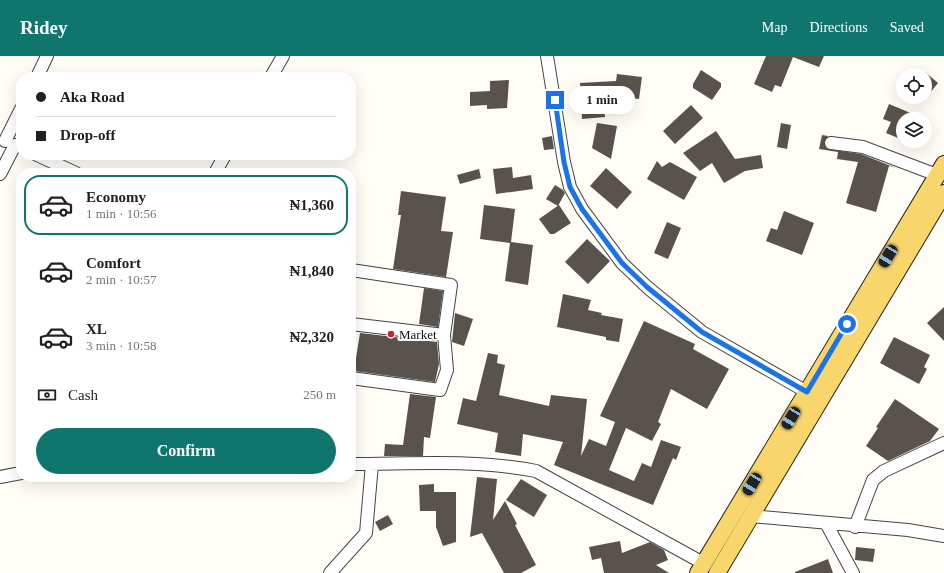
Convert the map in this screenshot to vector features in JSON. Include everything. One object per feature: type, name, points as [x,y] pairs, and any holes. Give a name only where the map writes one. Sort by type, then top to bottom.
[{"type":"main road","points":[[700,568],[941,170]]},
{"type":"main road","points":[[717,573],[944,193]]},
{"type":"street","points":[[39,72],[47,56]]},
{"type":"street","points":[[274,72],[283,56]]},
{"type":"street","points":[[547,56],[564,162],[570,187],[582,209],[622,263],[647,287],[702,332],[807,392]]},
{"type":"street","points":[[0,174],[16,124]]},
{"type":"street","points":[[831,143],[863,147],[941,170]]},
{"type":"street","points":[[48,160],[65,168]]},
{"type":"street","points":[[356,271],[451,284],[444,335],[446,370],[440,390],[356,379]]},
{"type":"street","points":[[356,325],[444,335]]},
{"type":"street","points":[[855,526],[873,480],[884,471],[944,443]]},
{"type":"street","points":[[356,464],[475,464],[514,466],[536,471],[700,568]]},
{"type":"street","points":[[330,573],[366,533],[372,464]]},
{"type":"street","points":[[0,477],[16,474]]},
{"type":"street","points":[[751,516],[908,530],[944,536]]},
{"type":"street","points":[[826,523],[853,573]]},
{"type":"building","points":[[766,56],[824,56],[819,67],[793,57],[781,87],[775,85],[772,92],[754,84]]},
{"type":"building","points":[[701,70],[721,83],[721,87],[712,100],[693,88],[693,84]]},
{"type":"building","points":[[617,74],[642,77],[639,99],[603,95],[605,117],[582,119],[580,83],[616,81]]},
{"type":"building","points":[[932,78],[938,83],[932,90]]},
{"type":"building","points":[[509,80],[507,108],[487,109],[487,105],[470,106],[470,92],[490,91],[490,81]]},
{"type":"building","points":[[889,104],[908,112],[896,112],[896,137],[886,133],[891,122],[883,119]]},
{"type":"building","points":[[691,105],[703,118],[675,144],[663,131]]},
{"type":"building","points":[[597,123],[617,126],[611,159],[592,148]]},
{"type":"building","points":[[781,123],[791,125],[787,149],[777,147]]},
{"type":"building","points":[[716,131],[735,159],[761,155],[763,168],[745,171],[724,183],[712,163],[700,171],[683,153]]},
{"type":"building","points":[[822,135],[828,136],[824,142],[827,149],[861,154],[896,168],[889,166],[876,212],[846,203],[858,162],[837,159],[838,152],[819,149]]},
{"type":"building","points":[[552,136],[554,149],[544,150],[542,138]]},
{"type":"building","points":[[657,161],[662,167],[670,162],[697,177],[684,200],[647,179]]},
{"type":"building","points":[[512,167],[513,178],[531,175],[533,189],[496,194],[493,169]]},
{"type":"building","points":[[606,168],[632,192],[617,209],[590,186]]},
{"type":"building","points":[[479,169],[481,178],[460,184],[457,175]]},
{"type":"building","points":[[555,185],[565,193],[558,206],[546,199]]},
{"type":"building","points":[[401,191],[446,197],[441,231],[453,232],[446,277],[393,269],[401,215],[398,215]]},
{"type":"building","points":[[484,205],[515,209],[511,242],[533,245],[528,285],[505,281],[510,243],[480,239]]},
{"type":"building","points":[[559,205],[571,223],[554,234],[550,234],[539,219]]},
{"type":"building","points":[[784,211],[814,223],[802,255],[766,241],[771,228],[777,230]]},
{"type":"building","points":[[667,222],[681,228],[668,259],[654,253]]},
{"type":"building","points":[[587,239],[610,261],[588,284],[565,262]]},
{"type":"building","points":[[424,288],[443,291],[438,327],[419,324]]},
{"type":"building","points":[[563,294],[591,300],[588,310],[602,313],[601,315],[623,319],[619,342],[606,340],[606,337],[557,327]]},
{"type":"building","points":[[944,307],[944,341],[927,323]]},
{"type":"building","points":[[455,313],[473,319],[464,346],[452,342]]},
{"type":"building","points":[[644,321],[695,344],[693,349],[729,369],[707,409],[671,389],[658,422],[661,424],[652,441],[626,428],[609,470],[634,481],[642,463],[651,467],[661,440],[681,447],[676,460],[673,458],[653,505],[554,465],[563,442],[523,434],[521,456],[495,452],[498,433],[457,424],[463,398],[476,401],[488,353],[498,355],[497,363],[505,365],[499,395],[549,406],[551,395],[587,399],[581,456],[589,439],[606,446],[615,422],[600,416]]},
{"type":"building","points":[[360,333],[437,342],[439,364],[435,382],[356,371],[356,358]]},
{"type":"building","points":[[894,337],[930,355],[924,367],[927,369],[919,384],[880,363]]},
{"type":"building","points":[[410,394],[436,397],[430,438],[424,437],[423,456],[384,456],[385,444],[403,445]]},
{"type":"building","points":[[895,399],[939,429],[930,441],[888,461],[866,446],[878,428],[876,427]]},
{"type":"building","points":[[477,477],[497,479],[493,520],[505,501],[517,524],[515,525],[536,565],[521,573],[504,573],[482,533],[470,537]]},
{"type":"building","points":[[521,479],[547,495],[534,517],[506,500]]},
{"type":"building","points":[[434,484],[434,492],[456,492],[456,542],[443,546],[436,527],[436,511],[420,511],[419,485]]},
{"type":"building","points":[[388,515],[393,524],[380,531],[375,522]]},
{"type":"building","points":[[620,541],[622,553],[650,542],[664,550],[668,560],[656,565],[669,573],[604,573],[601,558],[592,560],[589,547]]},
{"type":"building","points":[[856,547],[875,549],[873,562],[855,560]]},
{"type":"building","points":[[828,559],[833,573],[795,573],[795,572]]},
{"type":"place","name":"Market","points":[[391,334]]},
{"type":"route","points":[[555,100],[567,175],[570,187],[582,209],[622,263],[647,287],[702,332],[807,392],[847,324]]}]
